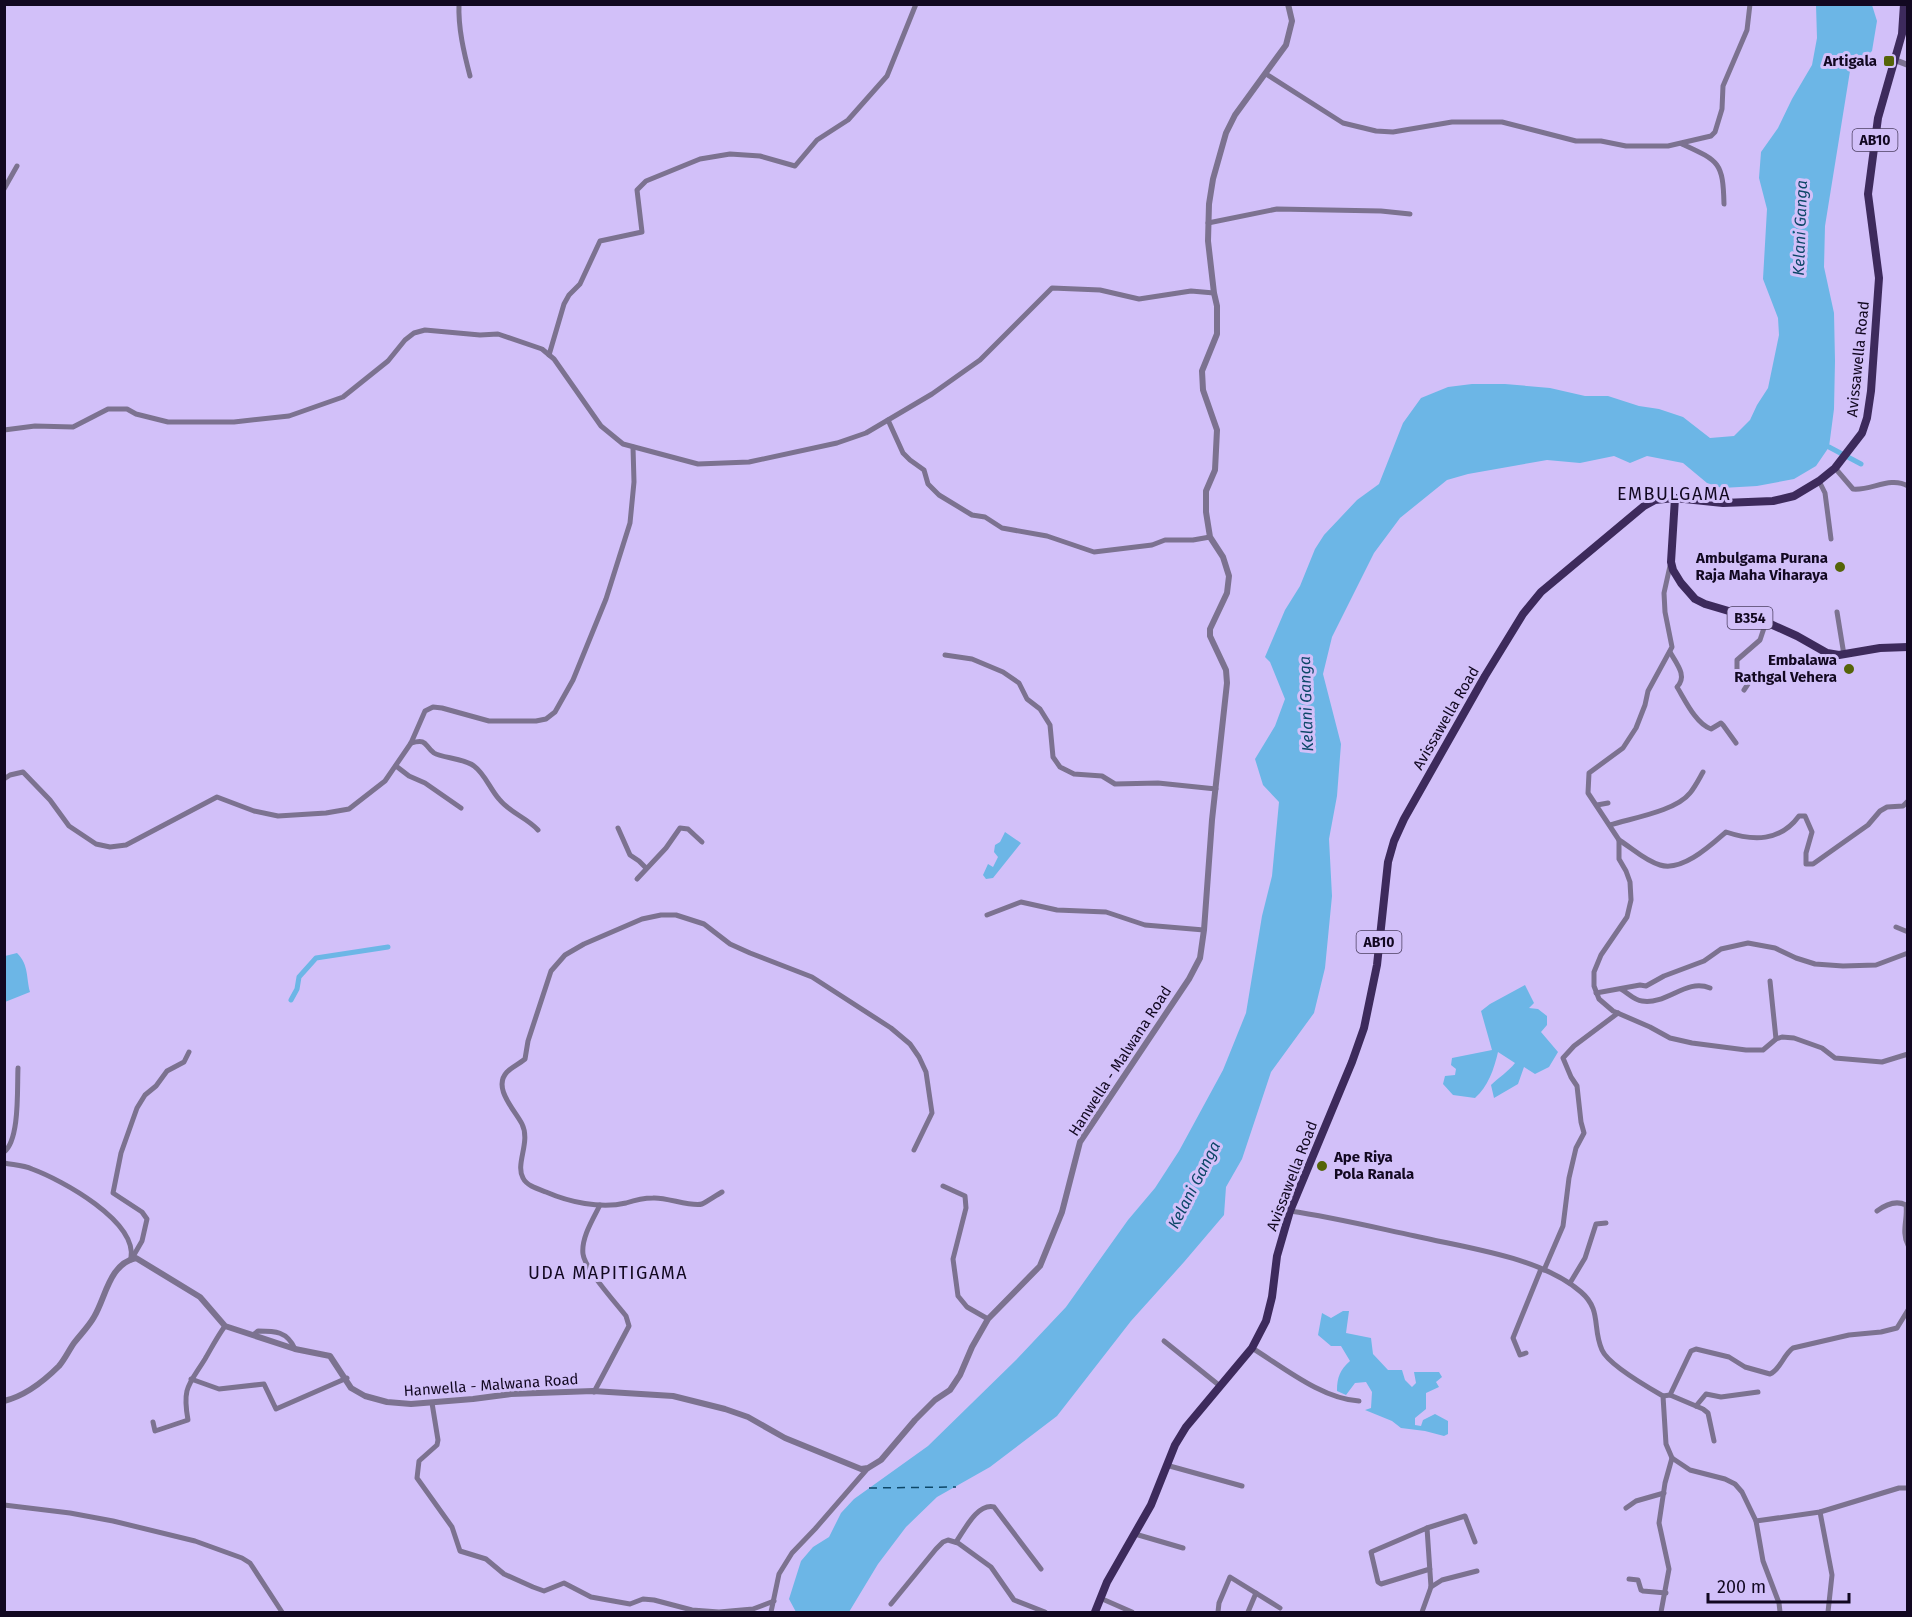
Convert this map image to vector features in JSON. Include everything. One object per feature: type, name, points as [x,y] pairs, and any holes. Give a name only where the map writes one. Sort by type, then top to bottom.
[{"type":"main road","name":"Avissawella Road","points":[[1095,1612],[1107,1582],[1151,1505],[1166,1465],[1186,1426],[1252,1348],[1266,1321],[1272,1297],[1277,1257],[1290,1211],[1364,1028],[1377,965],[1388,862],[1394,841],[1404,819],[1488,671],[1523,614],[1541,592],[1644,506],[1655,500],[1675,498],[1723,503],[1773,501],[1794,496],[1819,481],[1838,464],[1859,439],[1868,418],[1879,278],[1868,194],[1878,118],[1902,34],[1905,10]]},
{"type":"main road","points":[[1671,562],[1675,498]]},
{"type":"main road","name":"B354","points":[[1671,562],[1680,583],[1695,599],[1766,622],[1827,653],[1844,655],[1880,648],[1908,647]]},
{"type":"street","points":[[459,4],[459,16],[470,76]]},
{"type":"street","points":[[549,355],[564,304],[580,284],[600,241],[642,232],[637,190],[641,185],[700,159],[730,154],[760,156],[795,166],[817,140],[848,120],[887,76],[916,4]]},
{"type":"street","name":"Hanwella - Malwana Road","points":[[225,1326],[295,1349],[330,1356],[351,1388],[365,1396],[387,1402],[432,1403],[511,1394],[593,1391],[673,1396],[725,1409],[748,1418],[785,1438],[855,1468],[868,1468],[881,1460],[915,1420],[950,1390],[988,1319],[1040,1266],[1062,1212],[1080,1142],[1189,979],[1200,958],[1227,683],[1226,670],[1210,636],[1210,629],[1227,593],[1229,576],[1222,557],[1210,537],[1206,512],[1206,491],[1215,470],[1217,430],[1203,390],[1202,371],[1217,334],[1217,306],[1208,241],[1208,223],[1213,178],[1226,134],[1246,98],[1286,45],[1292,21],[1288,4]]},
{"type":"street","points":[[1266,74],[1343,123],[1376,131],[1393,132],[1452,122],[1502,122],[1576,141],[1601,141],[1626,146],[1668,146],[1711,136],[1715,132],[1722,109],[1723,86],[1747,30],[1750,4]]},
{"type":"street","points":[[1895,60],[1908,65]]},
{"type":"street","points":[[1680,144],[1709,156],[1719,165],[1724,182],[1724,204]]},
{"type":"street","points":[[4,189],[17,166]]},
{"type":"street","points":[[1208,223],[1277,209],[1381,211],[1410,214]]},
{"type":"street","points":[[4,429],[35,426],[72,427],[108,409],[127,409],[136,414],[168,422],[234,422],[289,416],[343,397],[387,361],[405,340],[414,333],[425,330],[480,335],[498,334],[542,349],[565,373],[601,426],[623,444],[698,464],[749,462],[837,443],[866,434],[932,394],[980,360],[1052,288],[1100,290],[1139,298],[1191,291],[1214,293]]},
{"type":"street","points":[[888,420],[903,453],[924,470],[928,484],[939,495],[972,515],[985,517],[1002,528],[1047,536],[1094,552],[1152,545],[1165,540],[1193,540],[1210,537]]},
{"type":"street","points":[[4,779],[10,774],[23,772],[50,800],[69,826],[96,844],[110,847],[126,845],[217,797],[254,812],[278,816],[349,809],[385,781],[411,743],[425,711],[433,707],[489,721],[536,721],[546,718],[555,712],[573,680],[606,599],[630,523],[634,482],[633,447]]},
{"type":"street","points":[[1838,464],[1853,489],[1887,482],[1908,486]]},
{"type":"street","points":[[1819,481],[1825,493],[1830,539]]},
{"type":"street","points":[[1671,562],[1664,593],[1665,612],[1672,642],[1670,652],[1648,691],[1636,728],[1623,748],[1589,773],[1588,793],[1619,840],[1657,865],[1667,867],[1698,857],[1726,832],[1744,838],[1776,835],[1794,823],[1799,816],[1805,816],[1812,832],[1806,853],[1806,864],[1813,864],[1868,825],[1880,811],[1887,807],[1903,806],[1908,801]]},
{"type":"street","points":[[1837,612],[1844,655]]},
{"type":"street","points":[[1744,690],[1748,684],[1737,671],[1737,660],[1760,640],[1766,622]]},
{"type":"street","points":[[1670,652],[1682,676],[1682,682],[1677,687],[1692,710],[1707,728],[1711,729],[1721,723],[1736,743]]},
{"type":"street","points":[[945,654],[972,659],[1003,672],[1018,683],[1027,699],[1040,709],[1050,724],[1053,757],[1060,767],[1074,774],[1102,776],[1115,784],[1158,783],[1216,789]]},
{"type":"street","points":[[411,743],[425,742],[435,754],[473,765],[498,799],[517,816],[531,822],[538,830]]},
{"type":"street","points":[[396,766],[461,808]]},
{"type":"street","points":[[1610,825],[1671,806],[1682,800],[1690,794],[1702,772]]},
{"type":"street","points":[[1597,804],[1608,803]]},
{"type":"street","points":[[618,828],[630,855],[646,868]]},
{"type":"street","points":[[637,879],[666,848],[680,828],[688,829],[702,842]]},
{"type":"street","points":[[1619,840],[1619,859],[1630,882],[1631,900],[1627,917],[1601,955],[1594,972],[1594,986],[1599,999],[1618,1013],[1670,1038],[1692,1043],[1763,1050],[1782,1037],[1806,1041],[1822,1048],[1835,1058],[1882,1062],[1908,1054]]},
{"type":"street","points":[[987,915],[1022,902],[1057,910],[1106,912],[1144,926],[1204,930]]},
{"type":"street","points":[[722,1192],[701,1204],[687,1204],[678,1200],[654,1197],[600,1205],[562,1199],[530,1185],[523,1178],[521,1170],[527,1138],[524,1126],[501,1088],[502,1078],[525,1059],[528,1041],[551,971],[565,956],[584,944],[642,919],[676,915],[704,924],[730,944],[812,977],[891,1028],[910,1044],[926,1072],[932,1113],[914,1150]]},
{"type":"street","points":[[1896,927],[1908,932]]},
{"type":"street","points":[[1596,993],[1640,985],[1646,986],[1664,976],[1704,961],[1721,949],[1748,942],[1775,948],[1815,964],[1843,966],[1876,965],[1908,953]]},
{"type":"street","points":[[1770,981],[1776,1040]]},
{"type":"street","points":[[1621,989],[1635,999],[1652,1001],[1680,993],[1692,985],[1710,988]]},
{"type":"street","points":[[1526,1353],[1520,1355],[1513,1338],[1563,1226],[1569,1178],[1576,1148],[1584,1133],[1577,1086],[1563,1058],[1574,1046],[1618,1013]]},
{"type":"street","points":[[131,1260],[142,1241],[147,1219],[142,1212],[112,1193],[121,1153],[137,1108],[145,1095],[156,1086],[167,1071],[184,1062],[189,1052]]},
{"type":"street","points":[[4,1152],[10,1148],[16,1117],[18,1068]]},
{"type":"street","points":[[4,1163],[31,1168],[106,1210],[126,1232],[132,1254],[131,1260]]},
{"type":"street","points":[[944,1186],[965,1196],[966,1208],[952,1259],[958,1296],[967,1307],[988,1319]]},
{"type":"street","points":[[1877,1211],[1890,1204],[1900,1202],[1905,1205],[1907,1212],[1904,1235],[1908,1245]]},
{"type":"street","points":[[594,1392],[629,1326],[626,1316],[587,1265],[583,1254],[588,1231],[600,1205]]},
{"type":"street","points":[[1290,1211],[1482,1250],[1542,1269],[1570,1283],[1590,1300],[1595,1309],[1602,1352],[1646,1387],[1663,1396],[1670,1395],[1708,1413],[1714,1441]]},
{"type":"street","points":[[1570,1283],[1586,1258],[1596,1224],[1606,1223]]},
{"type":"street","points":[[4,1401],[15,1399],[31,1389],[60,1365],[95,1316],[108,1284],[120,1268],[136,1258],[200,1297],[225,1326],[191,1379],[184,1400],[188,1420],[155,1431],[153,1422]]},
{"type":"street","points":[[1670,1395],[1691,1351],[1696,1349],[1729,1358],[1745,1367],[1770,1374],[1777,1371],[1786,1353],[1793,1348],[1849,1335],[1897,1328],[1908,1310]]},
{"type":"street","points":[[254,1335],[258,1331],[278,1331],[292,1342],[295,1349]]},
{"type":"street","points":[[1164,1341],[1220,1386]]},
{"type":"street","points":[[1252,1348],[1322,1391],[1359,1401]]},
{"type":"street","points":[[191,1379],[219,1389],[264,1384],[276,1409],[346,1378]]},
{"type":"street","points":[[1696,1406],[1706,1395],[1721,1397],[1758,1392]]},
{"type":"street","points":[[1663,1396],[1666,1444],[1672,1458],[1690,1470],[1735,1484],[1742,1492],[1756,1521],[1763,1561],[1779,1603],[1780,1612]]},
{"type":"street","points":[[432,1403],[437,1445],[419,1461],[417,1478],[445,1515],[452,1527],[460,1551],[465,1554],[486,1559],[504,1574],[544,1591],[564,1583],[591,1597],[613,1602],[630,1604],[643,1599],[654,1600],[692,1610],[718,1612],[753,1609],[774,1600]]},
{"type":"street","points":[[1661,1612],[1669,1569],[1659,1523],[1672,1458]]},
{"type":"street","points":[[1166,1465],[1242,1486]]},
{"type":"street","points":[[771,1612],[779,1574],[792,1553],[868,1468]]},
{"type":"street","points":[[1756,1521],[1820,1512],[1899,1488],[1908,1488]]},
{"type":"street","points":[[1626,1508],[1636,1501],[1664,1493]]},
{"type":"street","points":[[4,1505],[113,1521],[195,1541],[242,1558],[250,1563],[282,1612]]},
{"type":"street","points":[[956,1542],[982,1508],[993,1507],[1041,1569]]},
{"type":"street","points":[[1820,1512],[1832,1575],[1828,1612]]},
{"type":"street","points":[[1430,1569],[1381,1584],[1378,1582],[1370,1555],[1375,1549],[1427,1528],[1466,1516],[1475,1542]]},
{"type":"street","points":[[1422,1612],[1431,1587],[1427,1528]]},
{"type":"street","points":[[1135,1534],[1183,1548]]},
{"type":"street","points":[[891,1604],[943,1542],[948,1540],[956,1542],[991,1567],[1014,1600],[1045,1612]]},
{"type":"street","points":[[1431,1587],[1442,1580],[1477,1571]]},
{"type":"street","points":[[1218,1612],[1219,1603],[1230,1577],[1280,1608]]},
{"type":"street","points":[[1629,1579],[1638,1580],[1642,1591],[1666,1593]]},
{"type":"street","points":[[1248,1612],[1256,1593]]},
{"type":"street","points":[[1100,1598],[1132,1612]]},
{"type":"water","name":"Kelani Ganga","points":[[1816,5],[1872,5],[1877,21],[1872,51],[1850,71],[1825,226],[1824,267],[1834,313],[1835,361],[1834,409],[1829,447],[1816,466],[1794,479],[1757,486],[1722,488],[1707,483],[1683,463],[1647,456],[1630,463],[1614,456],[1580,463],[1547,460],[1447,480],[1400,518],[1374,553],[1332,637],[1323,674],[1341,744],[1337,796],[1329,839],[1332,896],[1325,968],[1314,1013],[1271,1072],[1242,1159],[1226,1187],[1224,1215],[1131,1321],[1057,1416],[990,1467],[937,1497],[906,1527],[878,1564],[849,1612],[796,1612],[789,1599],[801,1561],[813,1547],[829,1537],[841,1513],[854,1499],[928,1446],[1016,1360],[1066,1307],[1128,1220],[1155,1188],[1179,1151],[1223,1070],[1246,1013],[1262,916],[1272,876],[1279,802],[1263,785],[1255,759],[1275,726],[1285,699],[1270,662],[1265,657],[1285,610],[1300,586],[1315,549],[1324,535],[1357,500],[1379,484],[1403,423],[1421,398],[1448,387],[1472,384],[1505,384],[1550,388],[1585,396],[1608,396],[1683,417],[1710,438],[1734,436],[1750,420],[1768,388],[1779,335],[1778,318],[1763,279],[1767,209],[1759,178],[1761,152],[1778,128],[1812,65],[1817,38]]},
{"type":"water","points":[[1005,832],[1021,843],[993,878],[986,879],[983,875],[988,864],[993,867],[998,857],[994,852],[995,845],[1000,842]]},
{"type":"water","points":[[17,953],[25,967],[30,992],[5,1002],[5,956]]},
{"type":"water","points":[[1525,985],[1534,1003],[1529,1008],[1538,1009],[1547,1016],[1547,1025],[1541,1032],[1558,1052],[1549,1067],[1535,1074],[1524,1067],[1518,1084],[1494,1098],[1491,1085],[1515,1063],[1498,1052],[1484,1089],[1475,1098],[1453,1095],[1443,1084],[1445,1076],[1455,1075],[1456,1069],[1451,1065],[1452,1058],[1492,1050],[1481,1011]]},
{"type":"water","points":[[1343,1311],[1349,1311],[1346,1333],[1371,1338],[1373,1354],[1388,1370],[1402,1370],[1405,1380],[1412,1387],[1416,1383],[1414,1372],[1439,1372],[1442,1377],[1436,1382],[1439,1387],[1426,1393],[1426,1409],[1415,1418],[1415,1425],[1421,1426],[1423,1420],[1435,1414],[1448,1421],[1448,1434],[1444,1436],[1401,1428],[1392,1421],[1365,1410],[1371,1408],[1372,1392],[1366,1382],[1355,1383],[1346,1395],[1337,1391],[1340,1374],[1350,1361],[1341,1346],[1331,1346],[1318,1335],[1322,1313],[1331,1318]]},
{"type":"waterway","points":[[1829,447],[1861,464]]},
{"type":"waterway","points":[[291,1000],[297,989],[299,977],[316,958],[388,947]]},
{"type":"ferry route","points":[[869,1488],[956,1487]]},
{"type":"place","name":"Artigala","points":[[1889,61]]},
{"type":"place","name":"Ambulgama Purana Raja Maha Viharaya","points":[[1840,567]]},
{"type":"place","name":"Embalawa Rathgal Vehera","points":[[1849,669]]},
{"type":"place","name":"Ape Riya Pola Ranala","points":[[1322,1166]]},
{"type":"district","name":"EMBULGAMA","points":[[1674,494]]},
{"type":"district","name":"UDA MAPITIGAMA","points":[[608,1273]]}]
